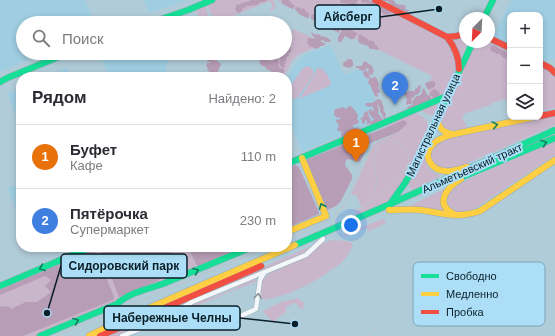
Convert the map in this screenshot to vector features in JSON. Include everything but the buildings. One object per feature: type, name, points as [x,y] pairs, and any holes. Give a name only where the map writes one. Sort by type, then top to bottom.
[{"type":"main road","points":[[170,16],[212,0]]},
{"type":"main road","points":[[375,0],[448,37],[457,53],[459,71]]},
{"type":"main road","points":[[487,12],[493,0]]},
{"type":"main road","points":[[448,37],[459,35]]},
{"type":"main road","points":[[495,41],[507,47]]},
{"type":"main road","name":"Магистральная улица","points":[[389,208],[409,176],[470,48]]},
{"type":"main road","points":[[21,72],[51,60]]},
{"type":"main road","points":[[543,64],[555,72]]},
{"type":"main road","points":[[0,82],[16,74]]},
{"type":"main road","points":[[292,162],[447,96]]},
{"type":"main road","points":[[440,109],[438,119],[440,128],[447,133],[457,134]]},
{"type":"main road","points":[[543,115],[555,113]]},
{"type":"main road","points":[[476,164],[450,171],[435,169],[429,162],[428,152],[433,144],[439,139],[520,120]]},
{"type":"main road","name":"Альметьевский тракт","points":[[389,208],[476,164],[555,130]]},
{"type":"main road","name":"Альметьевский тракт","points":[[389,208],[555,138]]},
{"type":"main road","points":[[292,230],[326,216],[302,158]]},
{"type":"main road","points":[[292,248],[389,208],[461,216],[480,211],[555,160]]},
{"type":"main road","points":[[461,216],[449,212],[444,205],[444,198],[449,188],[467,175]]},
{"type":"main road","points":[[100,336],[323,239],[389,208]]},
{"type":"main road","points":[[0,286],[79,252]]},
{"type":"main road","points":[[40,336],[117,304],[120,301],[139,293],[240,252]]},
{"type":"main road","points":[[89,336],[123,319],[284,252]]},
{"type":"street","points":[[122,336],[152,324],[184,308],[192,302],[306,255],[323,239]]},
{"type":"street","points":[[184,308],[192,311],[202,323],[206,325],[220,324],[256,309],[260,280],[265,272]]},
{"type":"shaded area","points":[[0,0],[85,0],[92,16],[16,16],[16,60],[28,60],[0,72]]},
{"type":"shaded area","points":[[144,0],[188,0],[149,13]]},
{"type":"shaded area","points":[[217,0],[273,0],[276,6],[271,11],[270,9],[273,7],[270,1],[233,16],[214,16],[213,14],[211,15],[208,6]]},
{"type":"shaded area","points":[[251,0],[267,0],[265,2],[260,2],[258,5],[246,6],[245,8],[243,7],[242,11],[239,13],[237,12],[235,9],[237,4],[239,5]]},
{"type":"shaded area","points":[[277,0],[369,0],[448,38],[457,59],[457,66],[445,93],[432,101],[427,88],[432,76]]},
{"type":"shaded area","points":[[282,0],[288,0],[295,6],[293,9],[288,7],[281,3]]},
{"type":"shaded area","points":[[340,0],[358,0],[352,7],[346,3],[341,3]]},
{"type":"shaded area","points":[[361,0],[374,1],[393,10],[393,12],[387,15],[382,13],[381,9],[375,8],[372,4],[365,2],[362,3]]},
{"type":"shaded area","points":[[382,0],[393,0],[396,4],[406,6],[405,9],[409,10],[408,12],[405,12],[392,6],[388,1]]},
{"type":"shaded area","points":[[511,0],[555,0],[555,59],[546,61],[543,60],[543,12],[507,12],[507,44],[495,38],[495,33]]},
{"type":"shaded area","points":[[206,6],[208,16],[198,16],[196,11],[192,12]]},
{"type":"shaded area","points":[[297,7],[301,9],[304,8],[306,12],[309,13],[309,18],[297,12],[295,8]]},
{"type":"shaded area","points":[[316,12],[322,13],[324,16],[322,22],[324,19],[329,17],[334,23],[338,24],[340,27],[339,33],[333,30],[329,24],[327,27],[321,22],[320,23],[311,19],[311,15]]},
{"type":"shaded area","points":[[346,27],[358,35],[356,35],[354,39],[350,39],[345,36],[341,42],[338,42],[342,30]]},
{"type":"shaded area","points":[[293,29],[325,43],[298,55],[292,61],[286,72],[278,72],[274,70],[279,60],[292,60]]},
{"type":"shaded area","points":[[311,32],[328,38],[331,41],[320,41],[326,44],[316,49],[310,47],[307,43],[308,38],[315,39]]},
{"type":"shaded area","points":[[360,34],[368,40],[373,41],[379,49],[370,49],[368,46],[359,43],[358,36]]},
{"type":"shaded area","points":[[459,37],[459,48],[465,48],[461,57],[454,40]]},
{"type":"shaded area","points":[[495,44],[507,50],[507,102],[505,99],[466,113],[462,117],[467,128],[449,130],[441,122],[440,116],[471,48],[495,48]]},
{"type":"shaded area","points":[[330,45],[344,75],[363,68],[376,99],[374,100],[382,119],[302,152],[292,128],[292,72],[291,72],[294,65],[304,55]]},
{"type":"shaded area","points":[[495,45],[507,52],[507,59],[500,54],[496,54],[490,50],[490,48],[495,48]]},
{"type":"shaded area","points":[[348,59],[351,59],[353,62],[353,66],[349,68],[343,66],[343,63]]},
{"type":"shaded area","points":[[101,60],[168,60],[165,72],[107,72]]},
{"type":"shaded area","points":[[207,60],[216,60],[221,64],[218,72],[208,72],[210,71],[207,70],[207,63],[211,62],[208,62]]},
{"type":"shaded area","points":[[260,60],[279,60],[278,65],[280,68],[284,69],[284,72],[273,72],[266,69],[266,67],[262,66],[259,62]]},
{"type":"shaded area","points":[[287,60],[284,68],[281,67],[279,63],[280,61]]},
{"type":"shaded area","points":[[365,61],[372,66],[374,71],[372,75],[369,74],[368,68],[363,71],[356,68],[356,66],[362,66]]},
{"type":"shaded area","points":[[308,66],[313,70],[314,75],[298,97],[292,99],[292,84],[303,68]]},
{"type":"shaded area","points":[[66,68],[69,72],[57,72]]},
{"type":"shaded area","points":[[318,68],[325,71],[331,83],[329,86],[299,99],[314,76]]},
{"type":"shaded area","points":[[543,68],[552,72],[555,77],[555,108],[543,110]]},
{"type":"shaded area","points":[[366,70],[370,78],[368,79],[364,76],[363,72]]},
{"type":"shaded area","points":[[376,77],[379,84],[378,88],[380,93],[377,93],[377,97],[375,96],[368,82],[370,78]]},
{"type":"shaded area","points":[[433,81],[435,82],[435,86],[428,89],[425,84]]},
{"type":"shaded area","points":[[419,85],[421,86],[419,93],[412,98],[411,100],[413,102],[411,104],[406,105],[407,100],[403,92],[415,91]]},
{"type":"shaded area","points":[[424,88],[427,95],[431,98],[430,102],[408,111],[407,108],[412,105],[413,100],[416,96],[419,96],[422,93]]},
{"type":"shaded area","points":[[435,89],[440,93],[435,99],[429,95],[432,90]]},
{"type":"shaded area","points":[[16,90],[16,115],[7,93]]},
{"type":"shaded area","points":[[378,99],[381,100],[384,108],[383,110],[386,114],[386,119],[384,119],[380,112],[380,108],[377,103],[378,114],[382,118],[382,122],[370,126],[370,123],[367,125],[366,120],[364,124],[362,123],[362,120],[360,119],[364,116],[363,115],[366,111],[368,112],[371,120],[370,122],[375,119],[372,118],[368,111],[371,109],[373,111],[374,110],[372,106],[369,107],[365,105],[366,103],[372,103]]},
{"type":"shaded area","points":[[435,104],[438,107],[434,116],[421,110]]},
{"type":"shaded area","points":[[349,106],[353,108],[358,115],[357,119],[359,123],[352,126],[355,128],[358,127],[360,130],[342,137],[342,132],[338,131],[337,129],[339,126],[336,121],[336,119],[339,120],[341,116],[339,118],[336,117],[334,112],[335,109],[343,107],[346,109]]},
{"type":"shaded area","points":[[555,113],[555,125],[461,166],[454,168],[442,168],[436,166],[430,157],[434,144],[442,139],[525,120],[543,120],[543,116]]},
{"type":"shaded area","points":[[416,114],[422,116],[426,120],[428,132],[412,166],[393,197],[382,205],[376,206],[356,215],[355,212],[362,208],[356,195],[351,195],[374,144],[398,132],[404,120],[385,127],[386,125]]},
{"type":"shaded area","points":[[404,120],[407,123],[406,125],[398,132],[366,145],[366,150],[360,162],[348,159],[346,160],[345,165],[352,175],[352,179],[341,201],[336,206],[327,210],[306,160]]},
{"type":"shaded area","points":[[555,141],[555,155],[474,209],[465,213],[458,213],[451,210],[447,204],[448,192],[454,186]]},
{"type":"shaded area","points":[[425,157],[428,167],[434,173],[441,176],[413,190],[409,187],[411,176],[416,167]]},
{"type":"shaded area","points":[[295,165],[299,167],[319,214],[292,226],[292,166]]},
{"type":"shaded area","points":[[16,185],[16,209],[8,190],[8,188]]},
{"type":"shaded area","points":[[445,189],[443,196],[450,214],[407,207]]},
{"type":"shaded area","points":[[383,219],[386,223],[367,232],[369,227],[347,236],[342,235]]},
{"type":"shaded area","points":[[331,240],[347,241],[353,245],[348,255],[340,264],[299,289],[282,296],[264,300],[261,297],[262,280],[270,273],[308,256],[317,246]]},
{"type":"shaded area","points":[[311,246],[305,252],[153,321],[117,336],[108,336]]},
{"type":"shaded area","points":[[88,252],[239,252],[37,336],[0,336],[0,289]]},
{"type":"shaded area","points":[[89,252],[94,252],[97,254],[114,297],[113,300],[23,336],[0,336],[0,305],[1,307],[8,306],[11,309],[26,302],[37,302],[51,292],[45,286],[51,280],[45,276],[0,295],[0,290]]},
{"type":"shaded area","points":[[101,252],[171,252],[172,258],[170,265],[158,281],[119,297]]},
{"type":"shaded area","points":[[190,252],[230,252],[198,266]]},
{"type":"shaded area","points":[[255,279],[257,281],[191,308],[190,307],[192,305],[234,289]]},
{"type":"shaded area","points":[[298,298],[304,303],[303,310],[295,303],[286,307],[286,312],[273,322],[263,312],[281,302]]},
{"type":"shaded area","points":[[164,322],[167,323],[173,330],[159,328],[157,325]]},
{"type":"tram line","points":[[292,237],[360,208],[372,201],[402,173],[408,165],[409,155],[405,147],[399,142],[389,140],[380,143],[373,148],[367,157],[345,204],[335,215]]},
{"type":"tram line","points":[[369,199],[374,192],[376,185],[374,158],[380,145]]},
{"type":"tram line","points":[[57,336],[255,252]]},
{"type":"railway","points":[[490,220],[530,195],[555,171]]},
{"type":"railway","points":[[453,262],[478,241],[509,219],[555,190]]},
{"type":"railway","points":[[486,262],[512,233],[555,201]]},
{"type":"railway","points":[[367,336],[413,297]]},
{"type":"railway","points":[[426,336],[434,326]]},
{"type":"traffic: fast","points":[[170,16],[212,0]]},
{"type":"traffic: fast","points":[[487,12],[493,0]]},
{"type":"traffic: fast","points":[[390,204],[413,169],[470,48]]},
{"type":"traffic: fast","points":[[22,72],[51,60]]},
{"type":"traffic: fast","points":[[0,82],[16,74]]},
{"type":"traffic: fast","points":[[292,162],[447,96]]},
{"type":"traffic: fast","points":[[295,245],[555,130]]},
{"type":"traffic: fast","points":[[455,180],[555,138]]},
{"type":"traffic: fast","points":[[0,286],[79,252]]},
{"type":"traffic: fast","points":[[40,336],[117,304],[128,296],[165,283],[240,252]]},
{"type":"traffic: slow","points":[[438,116],[439,126],[445,132],[452,134]]},
{"type":"traffic: slow","points":[[467,167],[448,171],[440,170],[432,165],[428,158],[428,153],[433,144],[443,137],[520,120]]},
{"type":"traffic: slow","points":[[292,230],[326,216],[302,158]]},
{"type":"traffic: slow","points":[[389,210],[421,210],[457,215],[480,211],[555,160]]},
{"type":"traffic: slow","points":[[456,215],[449,211],[445,206],[444,197],[451,187],[461,179]]},
{"type":"traffic: slow","points":[[89,336],[128,317],[279,252]]},
{"type":"traffic: jam","points":[[375,0],[447,37],[456,52],[459,69]]},
{"type":"traffic: jam","points":[[447,37],[459,35]]},
{"type":"traffic: jam","points":[[495,41],[507,47]]},
{"type":"traffic: jam","points":[[543,64],[555,73]]},
{"type":"traffic: jam","points":[[543,115],[555,113]]},
{"type":"traffic: jam","points":[[100,336],[261,266]]},
{"type":"place","name":"Айсберг","points":[[439,9]]},
{"type":"place","name":"Пятёрочка","points":[[395,105]]},
{"type":"place","name":"Буфет","points":[[356,162]]},
{"type":"place","name":"Сидоровский парк","points":[[47,313]]},
{"type":"place","name":"Набережные Челны","points":[[295,324]]}]
